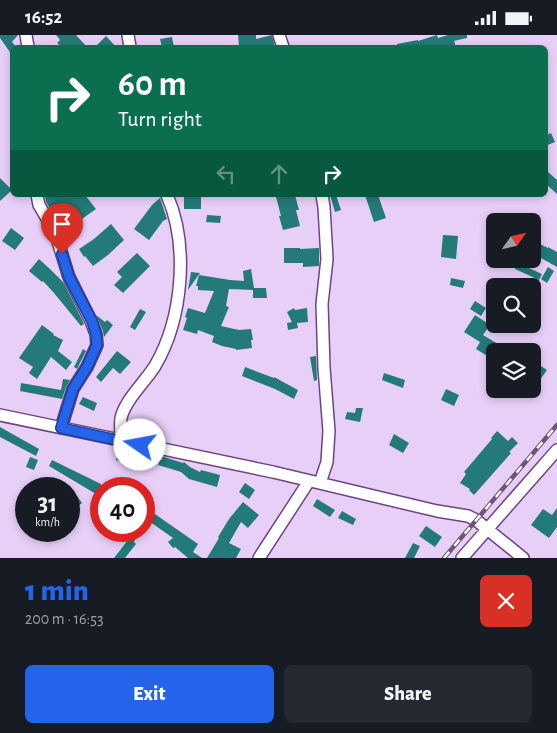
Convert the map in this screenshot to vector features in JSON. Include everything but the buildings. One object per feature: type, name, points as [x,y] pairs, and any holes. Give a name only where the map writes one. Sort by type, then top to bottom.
[{"type":"street","points":[[37,197],[39,205],[55,232],[69,277],[92,321],[96,334],[97,345],[87,367],[73,389],[61,428]]},
{"type":"street","points":[[121,441],[121,418],[126,407],[156,364],[169,332],[176,305],[181,261],[175,218],[168,197]]},
{"type":"street","points":[[259,558],[327,462],[329,431],[322,348],[322,304],[327,259],[322,197]]},
{"type":"street","points":[[0,415],[314,482],[437,511],[468,516],[476,520],[523,558]]},
{"type":"street","points":[[462,558],[557,450]]},
{"type":"railway","points":[[444,558],[557,425]]},
{"type":"route","points":[[62,254],[69,277],[92,321],[97,345],[87,367],[73,389],[61,428],[140,445]]}]
